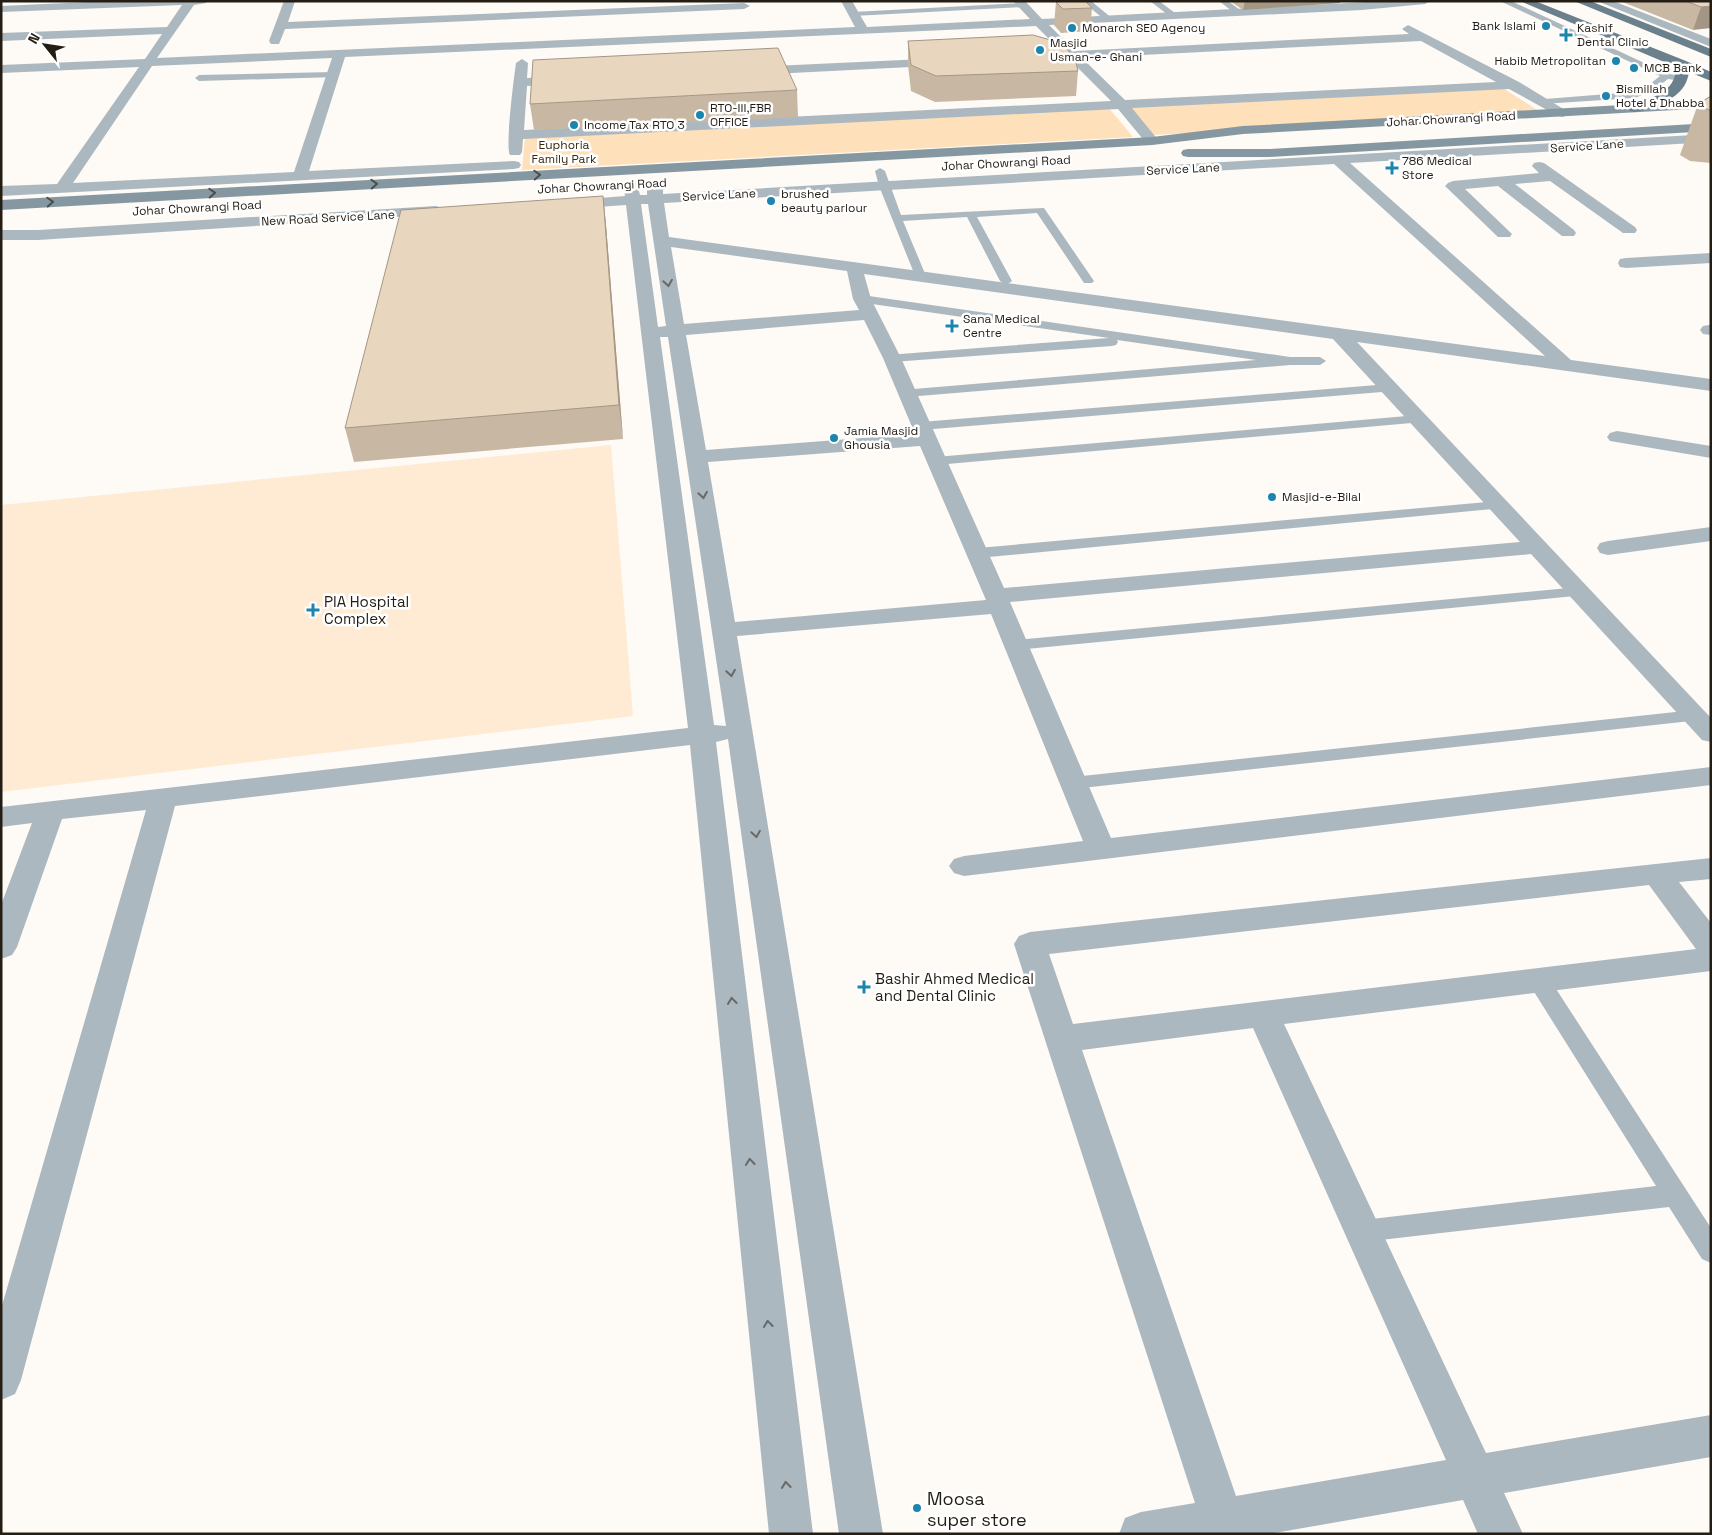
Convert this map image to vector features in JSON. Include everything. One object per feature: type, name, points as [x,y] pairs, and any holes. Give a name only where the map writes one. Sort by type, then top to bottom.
[{"type":"main road","points":[[1525,1],[1711,77]]},
{"type":"main road","points":[[1544,1],[1711,68]]},
{"type":"main road","points":[[1564,1],[1711,59]]},
{"type":"main road","points":[[1578,1],[1711,53]]},
{"type":"main road","points":[[1635,108],[1672,93],[1679,86],[1683,78],[1682,64]]},
{"type":"main road","name":"Johar Chowrangi Road","points":[[1191,138],[1243,130],[1635,108],[1709,118]]},
{"type":"main road","name":"Johar Chowrangi Road","points":[[1,218],[124,212],[182,202],[513,170],[1191,138],[1709,118]]},
{"type":"main road","name":"Johar Chowrangi Road","points":[[939,168],[1202,152],[1268,153],[1709,118]]},
{"type":"main road","points":[[861,172],[885,176]]},
{"type":"main road","name":"Johar Chowrangi Road","points":[[1,205],[134,198],[182,202],[644,191],[792,176]]},
{"type":"main road","points":[[124,212],[134,198]]},
{"type":"street","points":[[1,9],[206,1]]},
{"type":"street","points":[[269,57],[290,1]]},
{"type":"street","points":[[846,1],[863,30]]},
{"type":"street","points":[[281,26],[748,16],[863,30],[1240,13],[1425,1]]},
{"type":"street","points":[[1602,1],[1707,40]]},
{"type":"street","points":[[62,188],[190,2]]},
{"type":"street","points":[[1020,3],[1121,104],[1152,141]]},
{"type":"street","points":[[1356,4],[1424,37],[1563,112]]},
{"type":"street","points":[[1,69],[523,45],[748,16]]},
{"type":"street","points":[[1,37],[170,30]]},
{"type":"street","points":[[1024,58],[1424,37]]},
{"type":"street","points":[[1,192],[300,176],[513,170],[523,45]]},
{"type":"street","points":[[300,176],[340,53]]},
{"type":"street","points":[[737,72],[955,61]]},
{"type":"street","points":[[520,82],[579,79]]},
{"type":"street","points":[[516,134],[1514,85]]},
{"type":"street","name":"Service Lane","points":[[644,191],[885,176],[1338,160],[1517,150],[1709,118]]},
{"type":"street","points":[[1517,150],[1629,230]]},
{"type":"street","points":[[1338,160],[1566,366]]},
{"type":"street","points":[[1504,234],[1453,188],[1455,185],[1552,176]]},
{"type":"street","points":[[1500,181],[1568,233]]},
{"type":"street","points":[[554,204],[644,191]]},
{"type":"street","points":[[644,191],[662,241],[663,332],[696,457],[740,731],[861,1534]]},
{"type":"street","points":[[644,191],[663,332],[702,735],[791,1534]]},
{"type":"street","name":"New Road Service Lane","points":[[6,235],[38,236],[454,210]]},
{"type":"street","points":[[1,249],[6,235],[23,217]]},
{"type":"street","points":[[662,241],[1711,385]]},
{"type":"street","points":[[1626,264],[1711,258]]},
{"type":"street","points":[[854,267],[866,306],[892,358],[936,461],[978,552],[1100,850]]},
{"type":"street","points":[[663,332],[866,306]]},
{"type":"street","points":[[1340,335],[1711,734]]},
{"type":"street","points":[[696,457],[924,432]]},
{"type":"street","points":[[1616,437],[1711,452]]},
{"type":"street","points":[[1608,548],[1711,534]]},
{"type":"street","points":[[724,630],[1537,547]]},
{"type":"street","points":[[1,817],[740,731]]},
{"type":"street","points":[[964,866],[1711,776]]},
{"type":"street","points":[[1,1380],[163,798]]},
{"type":"street","points":[[1,947],[51,812]]},
{"type":"street","points":[[1224,1526],[1030,944],[1711,868]]},
{"type":"street","points":[[1657,874],[1711,946]]},
{"type":"street","points":[[1062,1039],[1711,959]]},
{"type":"street","points":[[1264,1014],[1501,1534]]},
{"type":"street","points":[[1141,1534],[1224,1526],[1475,1476],[1711,1436]]},
{"type":"lane","points":[[1086,1],[1109,19]]},
{"type":"lane","points":[[1154,1],[1175,16]]},
{"type":"lane","points":[[1223,1],[1240,13]]},
{"type":"lane","points":[[1504,1],[1666,76],[1683,78]]},
{"type":"lane","points":[[853,14],[1020,3]]},
{"type":"lane","points":[[199,78],[333,75]]},
{"type":"lane","points":[[1545,102],[1634,94],[1648,90],[1666,76]]},
{"type":"lane","points":[[885,176],[897,218],[920,276]]},
{"type":"lane","points":[[897,218],[1040,210],[1088,281]]},
{"type":"lane","points":[[970,215],[1006,281]]},
{"type":"lane","points":[[866,306],[1148,339],[1290,362]]},
{"type":"lane","points":[[892,358],[1148,339]]},
{"type":"lane","points":[[907,394],[1320,361]]},
{"type":"lane","points":[[924,432],[1389,388]]},
{"type":"lane","points":[[936,461],[1418,419]]},
{"type":"lane","points":[[978,552],[1498,505]]},
{"type":"lane","points":[[1016,645],[1579,592]]},
{"type":"lane","points":[[1073,783],[1694,716]]},
{"type":"lane","points":[[1539,981],[1711,1251]]},
{"type":"lane","points":[[1363,1231],[1675,1195]]},
{"type":"shaded area","name":"PIA Hospital Complex","points":[[611,445],[633,716],[1,792],[1,505]]},
{"type":"green space","points":[[1501,87],[1542,113],[1154,135],[1128,107]]},
{"type":"green space","name":"Euphoria Family Park","points":[[1108,107],[1133,137],[522,170],[525,137]]},
{"type":"building","points":[[1085,1],[1092,8],[1063,9],[1056,2]]},
{"type":"building","points":[[1686,1],[1711,1],[1711,6],[1701,7]]},
{"type":"building","points":[[1033,35],[1061,43],[1075,58],[1078,71],[936,76],[911,65],[908,41]]},
{"type":"building","points":[[778,48],[797,90],[530,104],[533,60]]},
{"type":"building","points":[[1711,96],[1711,110],[1698,104]]},
{"type":"building","points":[[603,196],[619,405],[345,428],[401,210]]},
{"type":"place","name":"Bank Islami","points":[[1546,26]]},
{"type":"place","name":"Monarch SEO Agency","points":[[1072,28]]},
{"type":"place","name":"Kashif Dental Clinic","points":[[1566,35]]},
{"type":"place","name":"Masjid Usman-e- Ghani","points":[[1040,50]]},
{"type":"place","name":"Habib Metropolitan","points":[[1616,61]]},
{"type":"place","name":"MCB Bank","points":[[1634,68]]},
{"type":"place","name":"Bismillah Hotel & Dhabba","points":[[1606,96]]},
{"type":"place","name":"RTO-III,FBR OFFICE","points":[[700,115]]},
{"type":"place","name":"Income Tax RTO 3","points":[[574,125]]},
{"type":"place","name":"786 Medical Store","points":[[1392,168]]},
{"type":"place","name":"brushed beauty parlour","points":[[771,201]]},
{"type":"place","name":"Sana Medical Centre","points":[[952,326]]},
{"type":"place","name":"Jamia Masjid Ghousia","points":[[834,438]]},
{"type":"place","name":"Masjid-e-Bilal","points":[[1272,497]]},
{"type":"place","name":"PIA Hospital Complex","points":[[313,610]]},
{"type":"place","name":"Bashir Ahmed Medical and Dental Clinic","points":[[864,987]]},
{"type":"place","name":"Moosa super store","points":[[917,1508]]}]
